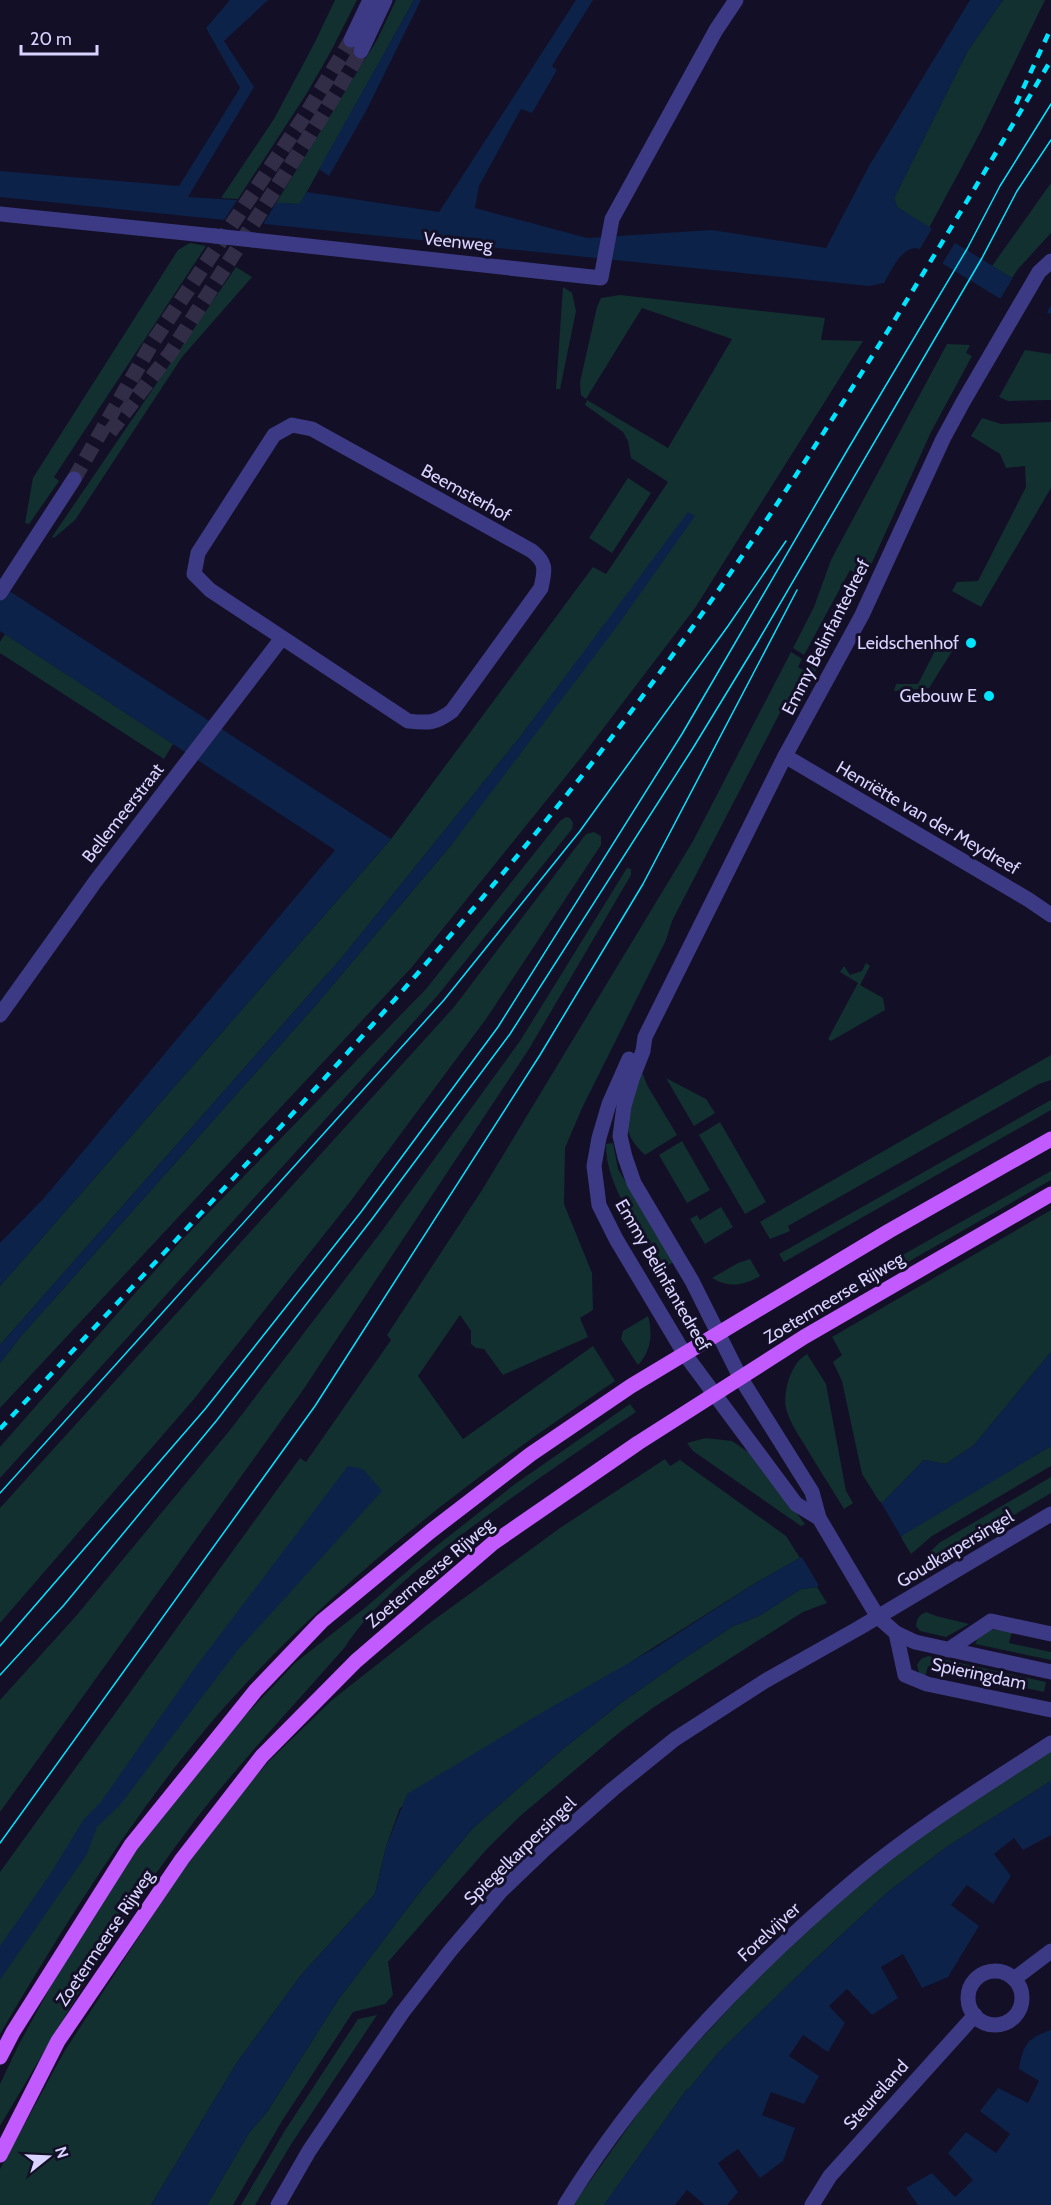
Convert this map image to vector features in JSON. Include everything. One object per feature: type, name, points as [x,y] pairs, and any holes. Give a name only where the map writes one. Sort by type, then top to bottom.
[{"type":"main road","name":"Zoetermeerse Rijweg","points":[[0,2057],[13,2032],[131,1845],[256,1690],[322,1621],[431,1531],[531,1454],[632,1386],[889,1231],[1051,1139]]},
{"type":"main road","name":"Zoetermeerse Rijweg","points":[[0,2155],[58,2041],[182,1859],[262,1756],[356,1661],[493,1544],[714,1393],[1051,1194]]},
{"type":"street","points":[[370,0],[356,45],[385,0]]},
{"type":"street","name":"Veenweg","points":[[0,214],[601,278],[612,219],[716,30],[736,0]]},
{"type":"street","name":"Emmy Belinfantedreef","points":[[740,1377],[692,1281],[634,1183],[620,1136],[624,1106],[643,1052],[645,1037],[785,756],[862,615],[943,439],[1039,272],[1051,261]]},
{"type":"street","name":"Beemsterhof","points":[[292,425],[312,429],[532,551],[541,558],[545,569],[541,588],[452,711],[440,720],[427,723],[408,721],[282,638],[210,590],[194,574],[198,553],[274,435],[292,425]]},
{"type":"street","points":[[0,593],[74,479]]},
{"type":"street","name":"Bellemeerstraat","points":[[0,1016],[95,882],[282,638]]},
{"type":"street","name":"Henriëtte van der Meydreef","points":[[785,756],[1051,915]]},
{"type":"street","name":"Emmy Belinfantedreef","points":[[645,1037],[636,1045],[609,1104],[599,1138],[594,1166],[599,1205],[621,1247],[684,1353],[714,1393]]},
{"type":"street","name":"Spieringdam","points":[[740,1377],[812,1492],[822,1524],[878,1617],[896,1634],[915,1642],[1051,1672]]},
{"type":"street","name":"Spieringdam","points":[[714,1393],[796,1504],[822,1524]]},
{"type":"street","name":"Goudkarpersingel","points":[[878,1617],[1051,1514]]},
{"type":"street","name":"Spiegelkarpersingel","points":[[278,2205],[309,2151],[402,2013],[450,1950],[502,1890],[613,1789],[675,1739],[765,1681],[878,1617]]},
{"type":"street","name":"Spieringdam","points":[[948,1650],[991,1621],[1051,1634]]},
{"type":"street","name":"Spieringdam","points":[[896,1634],[905,1675],[927,1684],[1051,1710]]},
{"type":"street","name":"Forelvijver","points":[[566,2205],[610,2138],[658,2077],[716,2010],[764,1962],[858,1877],[950,1808],[1051,1743]]},
{"type":"street","points":[[1014,1979],[1051,1951]]},
{"type":"street","points":[[998,1971],[1014,1979],[1019,1986],[1022,2003],[1013,2018],[998,2025],[989,2024],[975,2015],[970,2007],[969,1989],[980,1975],[998,1971]]},
{"type":"street","name":"Steureiland","points":[[813,2205],[830,2176],[975,2015]]},
{"type":"green space","points":[[335,0],[357,0],[307,93],[238,199],[221,198],[274,119]]},
{"type":"green space","points":[[396,0],[414,0],[300,204],[276,203],[377,40]]},
{"type":"green space","points":[[1003,0],[1045,0],[980,133],[929,228],[897,207],[894,198],[967,52]]},
{"type":"green space","points":[[1051,183],[1051,233],[1012,278],[992,266]]},
{"type":"green space","points":[[190,243],[206,246],[54,477],[59,481],[29,524],[25,523],[33,478],[178,250]]},
{"type":"green space","points":[[236,267],[252,277],[182,357],[75,520],[54,538],[52,537]]},
{"type":"green space","points":[[563,287],[572,293],[576,311],[560,389],[556,389]]},
{"type":"green space","points":[[620,295],[825,318],[821,340],[863,341],[695,608],[583,755],[412,967],[0,1408],[0,1363],[21,1336],[315,1006],[452,844],[689,513],[520,737],[344,955],[0,1345],[0,1286],[391,839],[593,567],[606,574],[668,482],[631,458],[628,441],[623,432],[585,405],[587,400],[668,448],[732,339],[642,308],[586,399],[581,395],[580,382],[597,307],[601,298]]},
{"type":"green space","points":[[947,344],[970,345],[966,353],[972,356],[931,432],[865,578],[850,570],[804,655],[793,648],[814,607],[831,560]]},
{"type":"green space","points":[[1025,350],[1051,354],[1051,400],[1008,401],[999,397]]},
{"type":"green space","points":[[982,418],[1001,424],[1051,422],[1051,488],[981,607],[952,591],[957,582],[978,581],[1026,487],[1025,466],[1006,468],[1000,454],[971,436]]},
{"type":"green space","points":[[628,478],[651,493],[612,553],[589,538]]},
{"type":"green space","points":[[5,634],[173,744],[164,759],[0,653],[0,642]]},
{"type":"green space","points":[[942,637],[956,645],[929,688],[894,691],[896,684],[918,684]]},
{"type":"green space","points":[[791,652],[802,659],[798,667],[805,671],[811,660],[819,665],[793,712],[783,707],[672,921],[666,940],[582,1108],[565,1148],[564,1204],[592,1273],[593,1310],[580,1318],[588,1337],[503,1375],[484,1349],[476,1348],[471,1344],[471,1331],[460,1315],[418,1376],[463,1439],[593,1346],[615,1381],[508,1456],[404,1536],[305,1624],[259,1670],[185,1755],[128,1832],[49,1952],[0,2034],[0,1872],[300,1458],[306,1462],[391,1340],[387,1335],[482,1190],[693,841]]},
{"type":"green space","points":[[566,817],[570,818],[573,823],[572,829],[438,995],[0,1478],[0,1447],[180,1242],[426,989],[560,821]]},
{"type":"green space","points":[[594,832],[601,836],[601,845],[486,1019],[350,1202],[194,1399],[0,1623],[0,1508],[454,1007],[586,834]]},
{"type":"green space","points":[[627,868],[631,869],[631,875],[529,1049],[301,1393],[0,1812],[0,1700],[76,1616],[230,1430],[384,1228],[520,1041]]},
{"type":"green space","points":[[866,963],[870,966],[860,985],[883,998],[885,1010],[831,1041],[828,1039],[858,983],[840,972],[844,966],[850,975],[862,971]]},
{"type":"green space","points":[[1051,1055],[1051,1080],[1039,1084],[788,1226],[790,1231],[770,1239],[760,1222]]},
{"type":"green space","points":[[641,1069],[647,1085],[677,1135],[645,1155],[633,1141],[628,1129],[631,1103]]},
{"type":"green space","points":[[666,1078],[706,1099],[715,1113],[694,1126]]},
{"type":"green space","points":[[1051,1100],[1051,1110],[784,1262],[779,1254]]},
{"type":"green space","points":[[720,1122],[766,1202],[745,1214],[699,1135]]},
{"type":"green space","points":[[682,1141],[710,1190],[687,1203],[659,1155]]},
{"type":"green space","points":[[613,1143],[618,1169],[673,1262],[663,1269],[618,1193],[607,1160],[606,1144]]},
{"type":"green space","points":[[1051,1171],[1051,1180],[819,1313],[814,1305]]},
{"type":"green space","points":[[721,1207],[733,1227],[705,1244],[690,1219],[697,1215],[700,1220]]},
{"type":"green space","points":[[1051,1210],[1051,1352],[974,1445],[946,1464],[924,1460],[881,1504],[862,1474],[842,1381],[833,1362],[842,1355],[832,1337]]},
{"type":"green space","points":[[750,1259],[760,1276],[742,1284],[724,1283],[712,1278],[738,1263]]},
{"type":"green space","points":[[648,1316],[650,1342],[646,1354],[638,1365],[621,1339],[623,1331]]},
{"type":"green space","points":[[807,1354],[826,1384],[846,1491],[853,1503],[844,1509],[795,1429],[786,1408],[789,1378],[801,1358]]},
{"type":"green space","points":[[630,1404],[636,1412],[545,1474],[456,1539],[411,1575],[369,1616],[345,1647],[232,1775],[169,1855],[118,1931],[0,2126],[0,2084],[63,1964],[144,1837],[222,1740],[295,1663],[366,1607],[434,1548],[515,1484]]},
{"type":"green space","points":[[706,1438],[732,1441],[751,1454],[805,1524],[801,1526],[693,1451],[687,1443]]},
{"type":"green space","points":[[1051,1446],[1051,1466],[932,1536],[911,1554],[900,1536]]},
{"type":"green space","points":[[665,1459],[670,1466],[680,1460],[786,1536],[800,1558],[757,1582],[400,1808],[386,1847],[375,1894],[301,1975],[236,2064],[151,2205],[0,2205],[0,2169],[64,2052],[177,1878],[236,1799],[269,1761],[332,1700],[431,1622],[560,1528]]},
{"type":"green space","points":[[1051,1477],[1051,1493],[935,1562],[929,1553],[939,1543]]},
{"type":"green space","points":[[817,1587],[827,1603],[803,1612],[654,1707],[620,1732],[519,1817],[486,1850],[388,1962],[393,1995],[385,2004],[353,2012],[282,2121],[233,2205],[207,2205],[249,2133],[267,2112],[338,2000],[422,1889],[473,1828],[564,1748],[621,1703],[682,1660],[733,1626],[759,1616],[801,1589]]},
{"type":"green space","points":[[926,1612],[969,1624],[946,1637],[920,1631],[916,1626],[917,1621]]},
{"type":"green space","points":[[989,1629],[1012,1632],[1009,1643],[1051,1652],[1051,1660],[975,1644],[978,1638]]},
{"type":"green space","points":[[928,1656],[1046,1682],[1044,1692],[928,1666],[925,1677],[919,1673],[917,1665],[921,1659]]},
{"type":"green space","points":[[1051,1750],[1051,1781],[948,1846],[889,1891],[718,2053],[687,2089],[604,2205],[573,2205],[658,2085],[776,1958],[855,1888],[904,1850],[968,1803]]},
{"type":"green space","points":[[377,2015],[290,2146],[255,2205],[241,2205],[284,2132],[358,2019]]},
{"type":"water","points":[[230,0],[268,0],[224,41],[254,87],[188,197],[299,204],[307,192],[439,212],[576,0],[593,0],[552,66],[557,70],[532,113],[521,109],[479,186],[475,208],[587,238],[712,230],[826,248],[869,166],[970,0],[1003,0],[967,52],[894,198],[897,207],[1012,278],[1051,290],[1051,314],[999,298],[917,248],[901,256],[884,283],[869,286],[0,197],[0,171],[179,186],[240,88],[206,28]]},
{"type":"water","points":[[414,0],[421,0],[366,111],[329,176],[319,169]]},
{"type":"water","points":[[688,512],[695,516],[618,625],[452,844],[315,1006],[21,1336],[0,1363],[0,1345],[344,955],[520,737]]},
{"type":"water","points":[[0,585],[391,839],[0,1286],[0,1243],[44,1198],[335,850],[0,631]]},
{"type":"water","points":[[1051,1352],[1051,1446],[817,1587],[801,1589],[759,1616],[733,1626],[621,1703],[564,1748],[473,1828],[422,1889],[338,2000],[267,2112],[249,2133],[207,2205],[151,2205],[236,2064],[301,1975],[375,1894],[386,1847],[407,1794],[655,1648],[757,1582],[800,1558],[881,1504],[924,1460],[946,1464],[974,1445]]},
{"type":"water","points":[[348,1466],[363,1469],[382,1491],[237,1651],[120,1805],[97,1827],[87,1854],[0,1980],[0,1946],[49,1876],[84,1819],[100,1803],[194,1669]]},
{"type":"water","points":[[1051,1781],[1051,1835],[1023,1850],[1014,1838],[994,1854],[1011,1876],[993,1904],[967,1885],[951,1905],[979,1926],[948,1977],[922,1988],[903,1954],[881,1967],[898,1998],[872,2015],[847,1989],[829,2006],[845,2023],[828,2052],[803,2035],[789,2056],[819,2076],[804,2104],[771,2092],[762,2115],[795,2128],[783,2161],[760,2178],[738,2149],[718,2163],[738,2192],[727,2205],[705,2205],[687,2190],[675,2205],[604,2205],[687,2089],[718,2053],[812,1962],[889,1891],[948,1846]]},
{"type":"water","points":[[1051,2030],[1051,2205],[918,2205],[906,2188],[932,2173],[955,2197],[973,2180],[948,2153],[966,2132],[996,2153],[1010,2134],[980,2111],[998,2088],[1028,2103],[1039,2081],[1019,2069],[1022,2054],[1031,2040]]},
{"type":"pier","points":[[238,199],[276,203],[262,226],[223,222]]},
{"type":"pier","points":[[933,227],[956,241],[941,266],[918,252]]},
{"type":"pier","points":[[1014,276],[1051,286],[1051,305],[1045,316],[999,301]]},
{"type":"pier","points":[[880,1501],[902,1538],[821,1589],[800,1554]]},
{"type":"tunnel","points":[[74,479],[151,345],[308,111],[351,40]]},
{"type":"tunnel","points":[[110,432],[171,352],[361,51]]},
{"type":"tram line","points":[[0,1646],[206,1408],[361,1212],[498,1027],[682,734],[967,249],[1000,186],[1051,104]]},
{"type":"tram line","points":[[0,1675],[64,1605],[217,1420],[372,1219],[510,1034],[693,748],[757,643],[982,258],[1017,191],[1051,140]]},
{"type":"tram line","points":[[0,1493],[444,1000],[580,831],[728,626],[786,541]]},
{"type":"tram line","points":[[0,1843],[315,1406],[540,1055],[643,884],[797,590]]},
{"type":"railway","points":[[1016,104],[1051,28]]},
{"type":"railway","points":[[0,1429],[229,1183],[379,1017],[525,847],[595,759],[718,590],[834,417],[1051,60]]},
{"type":"place","name":"Leidschenhof","points":[[971,643]]},
{"type":"place","name":"Gebouw E","points":[[989,696]]}]
